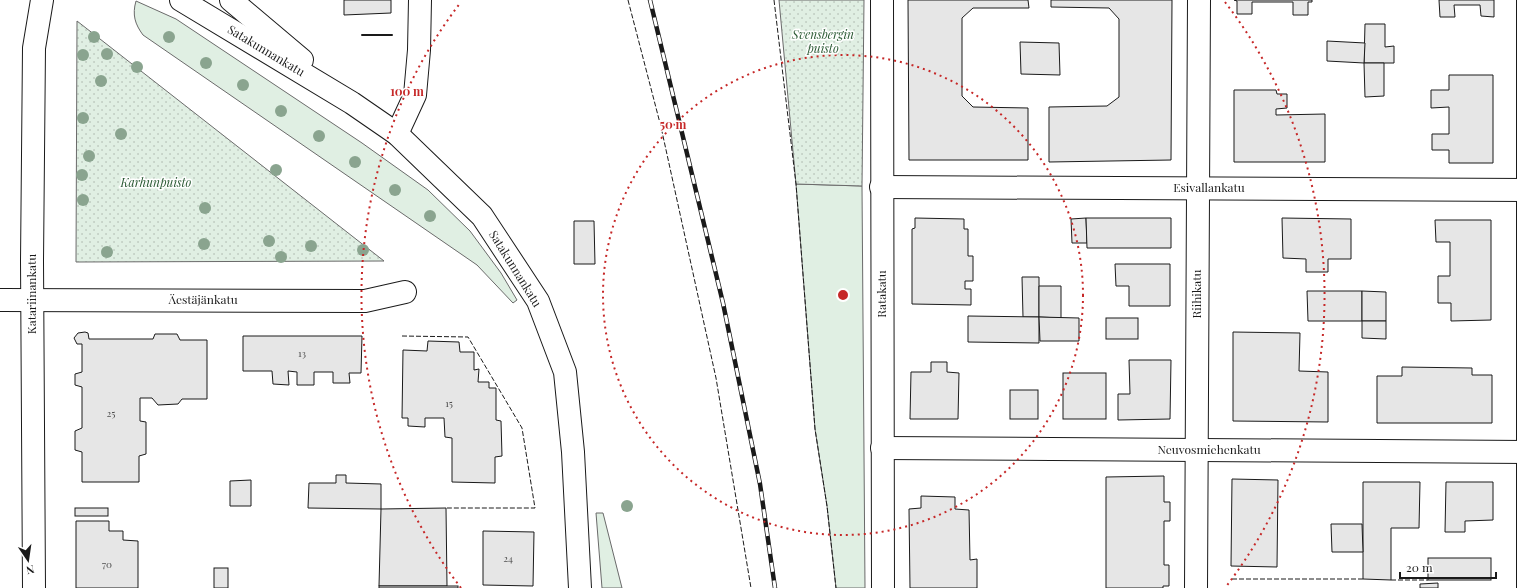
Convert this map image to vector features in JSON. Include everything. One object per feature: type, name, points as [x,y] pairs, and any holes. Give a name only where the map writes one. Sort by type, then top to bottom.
[{"type":"street","name":"Katariinankatu","points":[[34,588],[32,300],[34,48],[42,0]]},
{"type":"street","name":"Satakunnankatu","points":[[181,0],[352,103],[396,134],[482,216],[538,301],[565,372],[573,452],[580,588]]},
{"type":"street","name":"Satakunnankatu","points":[[231,0],[352,103]]},
{"type":"street","points":[[396,134],[415,95],[420,50],[420,0]]},
{"type":"street","name":"Ratakatu","points":[[882,0],[881,187],[883,588]]},
{"type":"street","name":"Riihikatu","points":[[1196,588],[1199,0]]},
{"type":"street","points":[[1528,0],[1532,190],[1532,452],[1528,588]]},
{"type":"street","name":"Esivallankatu","points":[[881,187],[1532,190]]},
{"type":"street","name":"Äestäjänkatu","points":[[0,300],[365,301],[405,292]]},
{"type":"street","name":"Neuvosmiehenkatu","points":[[882,448],[1532,452]]},
{"type":"green space","name":"Svensbergin puisto","points":[[779,0],[864,0],[862,186],[796,184]]},
{"type":"green space","points":[[136,1],[176,19],[362,143],[428,190],[470,231],[501,273],[517,300],[513,303],[477,265],[143,35],[138,27],[134,15]]},
{"type":"green space","name":"Karhunpuisto","points":[[77,21],[384,261],[76,262]]},
{"type":"green space","points":[[796,184],[862,186],[865,588],[836,588],[827,506],[815,429]]},
{"type":"green space","points":[[596,513],[603,513],[622,588],[602,588]]},
{"type":"building","points":[[344,0],[391,0],[391,13],[344,15]]},
{"type":"building","points":[[908,0],[1028,0],[1029,8],[973,8],[962,18],[962,96],[973,107],[1028,108],[1028,160],[909,160]]},
{"type":"building","points":[[1051,0],[1172,0],[1171,160],[1049,162],[1049,107],[1107,106],[1119,97],[1119,19],[1109,8],[1051,7]]},
{"type":"building","points":[[1234,0],[1312,0],[1312,2],[1308,2],[1308,15],[1293,15],[1293,2],[1252,2],[1252,14],[1237,14],[1237,1]]},
{"type":"building","points":[[1439,0],[1494,0],[1494,17],[1481,16],[1480,5],[1454,5],[1455,17],[1440,17]]},
{"type":"building","points":[[1365,24],[1385,24],[1385,47],[1394,46],[1394,63],[1364,63]]},
{"type":"building","points":[[1327,41],[1365,43],[1364,63],[1327,61]]},
{"type":"building","points":[[1020,42],[1059,43],[1060,75],[1021,74]]},
{"type":"building","points":[[1364,63],[1384,63],[1384,96],[1365,97]]},
{"type":"building","points":[[1449,75],[1493,75],[1493,163],[1449,163],[1449,150],[1432,150],[1432,134],[1449,134],[1449,107],[1431,108],[1431,90],[1449,90]]},
{"type":"building","points":[[1234,90],[1276,90],[1277,94],[1287,94],[1287,108],[1276,109],[1276,115],[1325,114],[1325,162],[1234,162]]},
{"type":"building","points":[[915,218],[964,219],[964,229],[968,229],[968,256],[973,256],[973,281],[965,281],[965,289],[971,289],[971,305],[912,304],[912,229],[915,228]]},
{"type":"building","points":[[1086,218],[1087,243],[1072,243],[1071,219]]},
{"type":"building","points":[[1086,218],[1171,218],[1171,248],[1087,248]]},
{"type":"building","points":[[1282,218],[1351,219],[1351,259],[1328,259],[1328,272],[1306,272],[1306,259],[1283,258]]},
{"type":"building","points":[[1435,220],[1491,220],[1491,320],[1451,321],[1451,303],[1438,303],[1438,276],[1450,276],[1450,242],[1436,242]]},
{"type":"building","points":[[574,221],[594,221],[595,264],[574,264]]},
{"type":"building","points":[[1115,264],[1170,264],[1170,306],[1129,306],[1129,286],[1116,286]]},
{"type":"building","points":[[1022,277],[1039,277],[1039,317],[1023,317]]},
{"type":"building","points":[[1039,286],[1061,286],[1061,318],[1039,317]]},
{"type":"building","points":[[1307,291],[1362,291],[1362,321],[1308,321]]},
{"type":"building","points":[[1362,291],[1386,292],[1386,321],[1362,321]]},
{"type":"building","points":[[968,316],[1039,317],[1039,343],[968,342]]},
{"type":"building","points":[[1039,317],[1079,318],[1079,341],[1040,341]]},
{"type":"building","points":[[1106,318],[1138,318],[1138,339],[1106,339]]},
{"type":"building","points":[[1362,321],[1386,321],[1386,339],[1362,338]]},
{"type":"building","points":[[1233,332],[1300,333],[1299,371],[1328,372],[1328,422],[1233,421]]},
{"type":"building","points":[[78,333],[88,333],[89,339],[153,339],[155,334],[177,334],[180,340],[207,340],[207,399],[182,399],[178,404],[158,405],[152,398],[140,398],[140,421],[146,422],[146,454],[139,456],[139,482],[82,482],[82,452],[75,450],[75,431],[82,428],[82,387],[75,385],[75,374],[82,372],[82,344],[77,344],[74,338]]},
{"type":"building","points":[[243,336],[362,336],[361,373],[349,373],[350,383],[333,383],[333,372],[314,372],[314,385],[297,385],[297,372],[288,371],[289,385],[273,384],[272,371],[243,371]]},
{"type":"building","points":[[428,341],[459,342],[460,352],[474,352],[474,370],[479,369],[478,382],[489,382],[489,388],[496,388],[496,420],[501,421],[502,456],[495,457],[495,483],[452,482],[452,438],[445,437],[444,418],[425,418],[425,427],[408,426],[408,418],[402,418],[403,350],[427,351]]},
{"type":"building","points":[[1129,360],[1171,360],[1170,419],[1118,420],[1118,394],[1130,394]]},
{"type":"building","points":[[931,362],[947,362],[947,372],[959,373],[958,419],[910,419],[911,372],[931,372]]},
{"type":"building","points":[[1402,367],[1472,368],[1472,375],[1492,375],[1492,423],[1377,423],[1377,376],[1402,376]]},
{"type":"building","points":[[1063,373],[1106,373],[1106,419],[1063,419]]},
{"type":"building","points":[[1010,390],[1038,390],[1038,419],[1010,419]]},
{"type":"building","points":[[336,475],[346,475],[346,483],[381,484],[381,509],[308,508],[309,483],[336,483]]},
{"type":"building","points":[[1164,476],[1164,502],[1170,502],[1170,521],[1164,521],[1164,565],[1169,565],[1169,586],[1163,586],[1163,588],[1106,588],[1106,477]]},
{"type":"building","points":[[1232,479],[1278,480],[1277,567],[1231,566]]},
{"type":"building","points":[[251,480],[251,506],[230,506],[230,481]]},
{"type":"building","points":[[1363,482],[1420,482],[1419,528],[1391,528],[1391,580],[1363,579]]},
{"type":"building","points":[[1446,482],[1493,482],[1493,520],[1465,521],[1465,532],[1445,532]]},
{"type":"building","points":[[921,496],[955,497],[955,509],[969,510],[970,560],[977,559],[977,588],[910,588],[909,509],[921,508]]},
{"type":"building","points":[[75,508],[108,508],[108,516],[75,516]]},
{"type":"building","points":[[446,508],[447,586],[379,586],[381,509]]},
{"type":"building","points":[[76,521],[109,521],[109,531],[123,531],[123,540],[138,541],[138,588],[76,588]]},
{"type":"building","points":[[1331,524],[1362,524],[1363,552],[1332,552]]},
{"type":"building","points":[[483,531],[534,532],[533,586],[483,585]]},
{"type":"building","points":[[1428,558],[1491,558],[1491,580],[1428,580]]},
{"type":"building","points":[[214,568],[228,568],[228,588],[214,588]]},
{"type":"building","points":[[1438,583],[1438,588],[1420,588],[1420,584]]},
{"type":"building","points":[[379,586],[458,586],[458,588],[379,588]]},
{"type":"railway","points":[[650,0],[723,303],[760,484],[775,588]]},
{"type":"fence","points":[[628,0],[661,127],[716,378],[751,588]]},
{"type":"fence","points":[[774,0],[796,184],[815,429],[827,506],[836,588]]},
{"type":"fence","points":[[402,336],[468,337],[522,428],[535,508],[446,508]]},
{"type":"fence","points":[[1232,579],[1363,579]]},
{"type":"fence","points":[[1391,580],[1428,580]]},
{"type":"wall","points":[[362,35],[392,35]]}]
